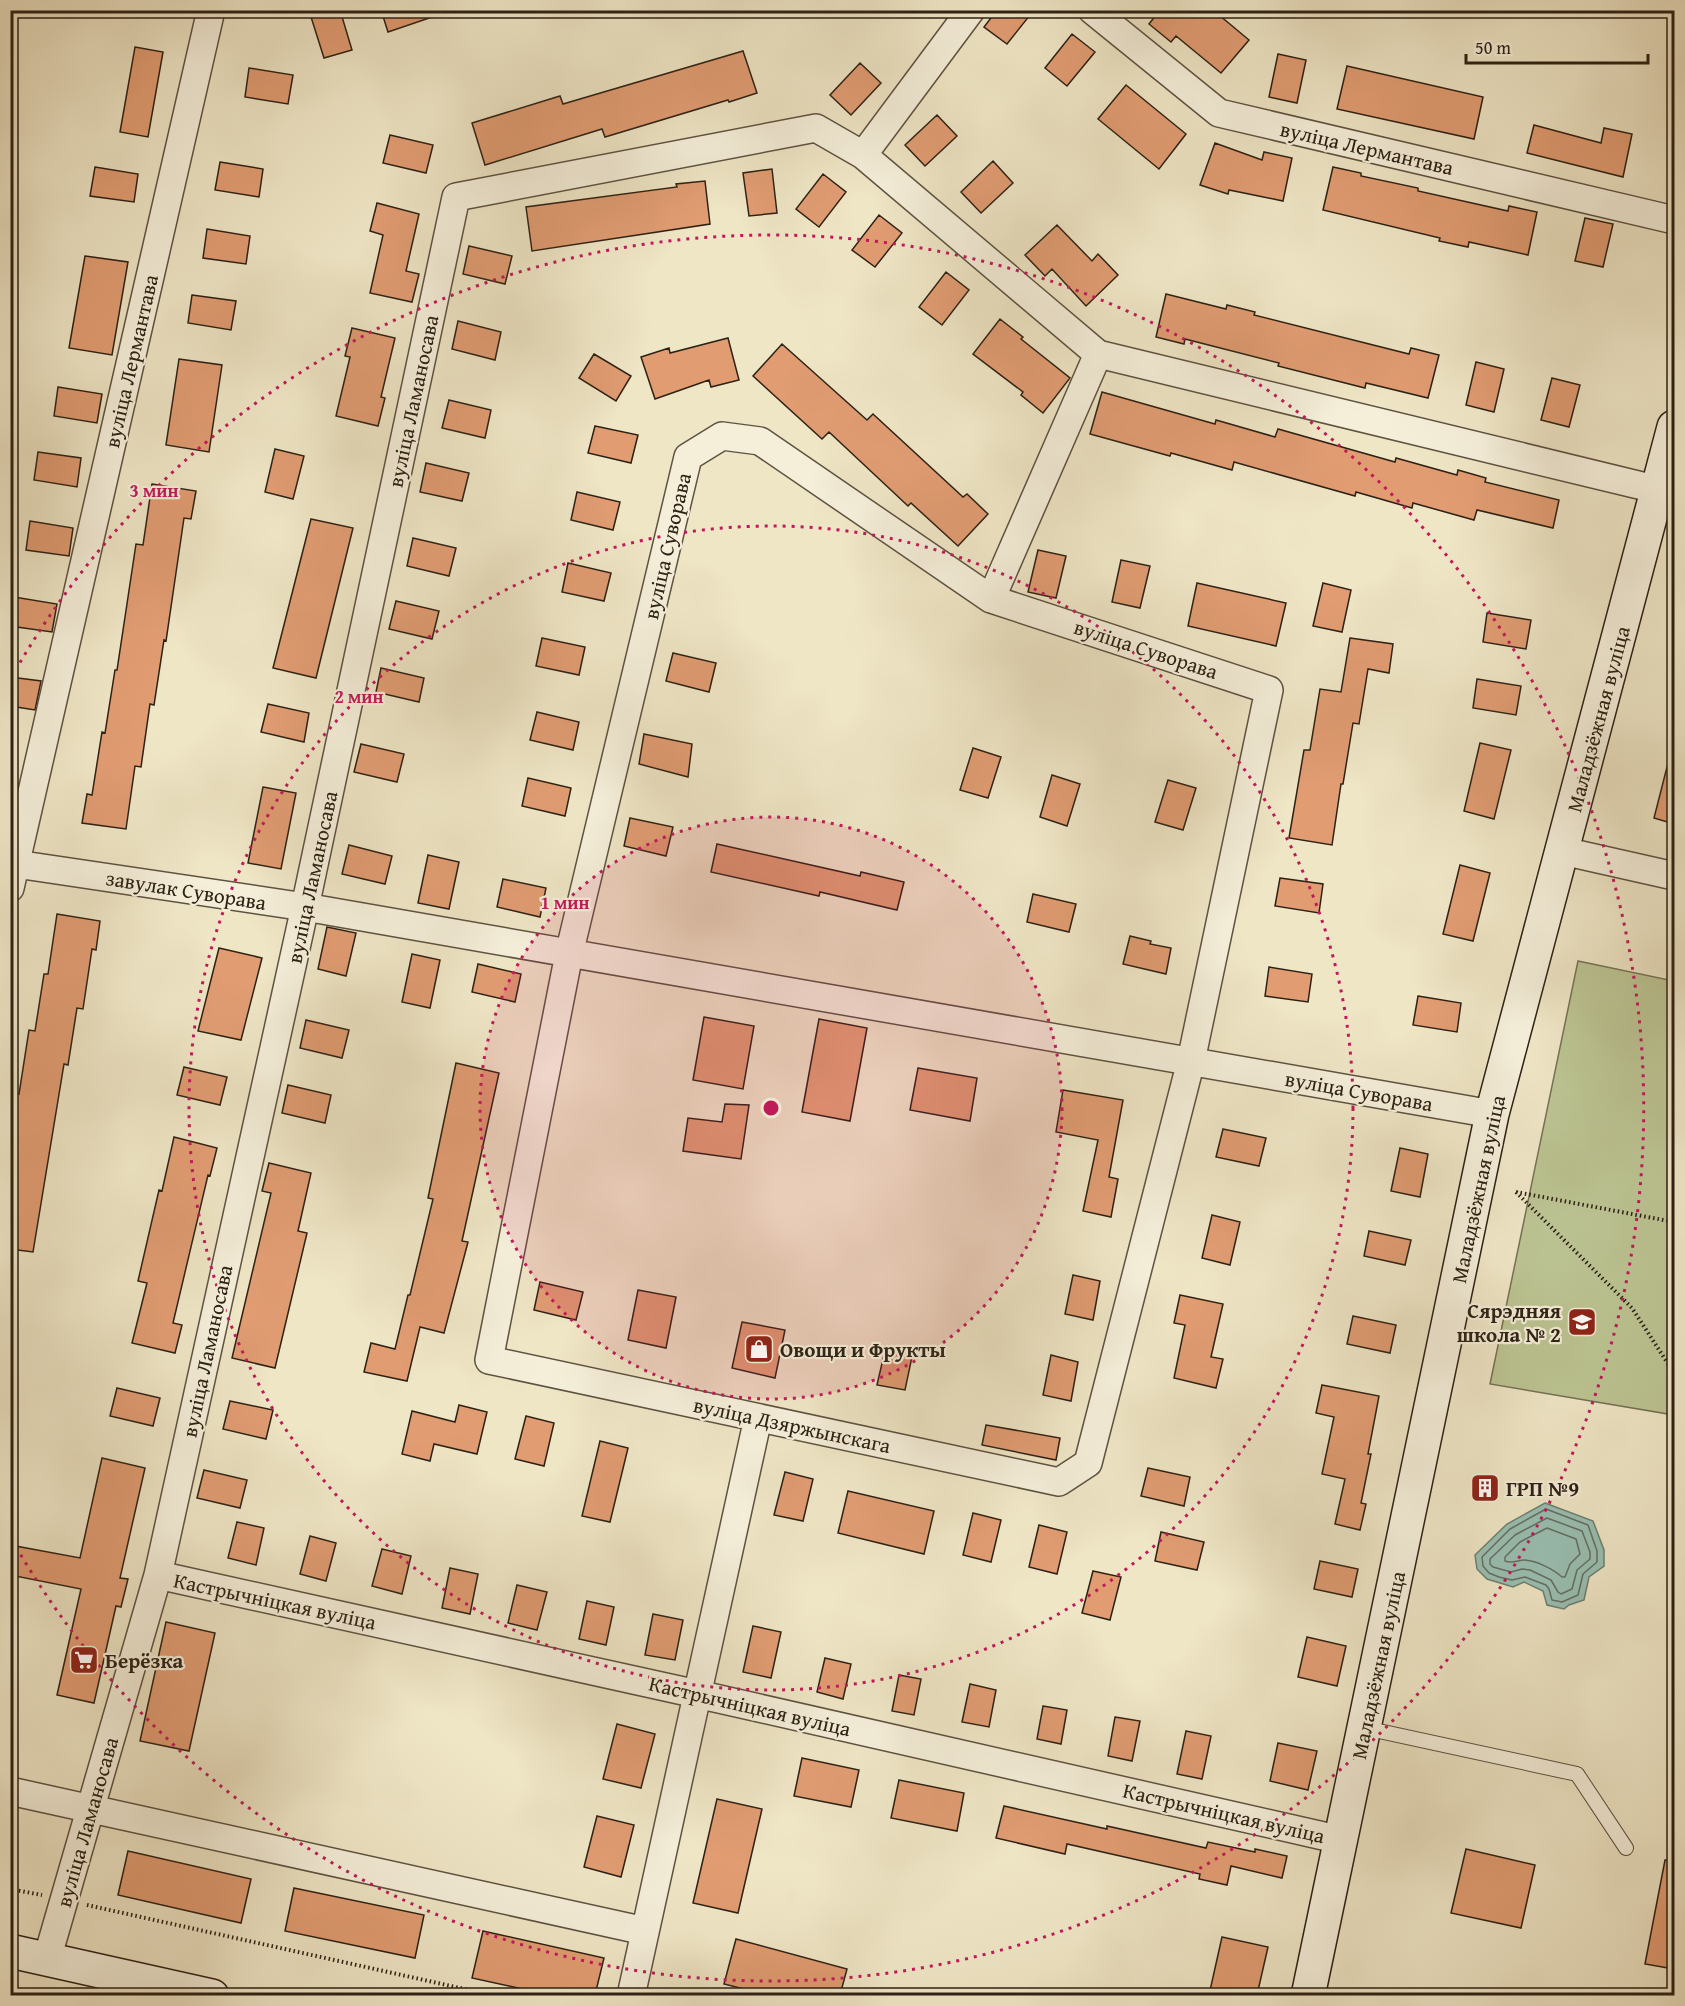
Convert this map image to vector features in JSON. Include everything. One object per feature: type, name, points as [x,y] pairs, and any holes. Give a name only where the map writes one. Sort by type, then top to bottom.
[{"type":"street","name":"вуліца Лермантава","points":[[13,876],[211,10]]},
{"type":"street","points":[[971,10],[863,155],[1098,354],[1659,490]]},
{"type":"street","name":"вуліца Лермантава","points":[[1092,10],[1219,113],[1674,220]]},
{"type":"street","name":"вуліца Ламаносава","points":[[47,1959],[158,1575],[305,908],[456,197],[816,128],[863,155]]},
{"type":"street","points":[[991,599],[1098,354]]},
{"type":"street","name":"Маладзёжная вуліца","points":[[1308,1995],[1492,1114],[1674,427]]},
{"type":"street","name":"вуліца Суворава","points":[[1191,1061],[1269,690],[991,599],[760,441],[722,436],[688,457],[570,954],[1492,1114]]},
{"type":"street","points":[[1563,851],[1674,876]]},
{"type":"street","name":"завулак Суворава","points":[[13,876],[305,908],[570,954]]},
{"type":"street","name":"вуліца Дзяржынскага","points":[[570,954],[489,1360],[1059,1482],[1088,1463],[1191,1061]]},
{"type":"street","points":[[631,1995],[758,1418]]},
{"type":"street","name":"Кастрычніцкая вуліца","points":[[158,1575],[1341,1840]]},
{"type":"street","points":[[10,1791],[645,1931]]},
{"type":"street","points":[[10,1951],[212,1995]]},
{"type":"lane","points":[[1365,1728],[1577,1774],[1626,1848]]},
{"type":"path","points":[[1674,1222],[1516,1192],[1632,1308],[1674,1373]]},
{"type":"path","points":[[10,1888],[496,1995]]},
{"type":"green space","name":"Сярэдняя школа № 2","points":[[1578,961],[1674,981],[1674,1415],[1490,1384]]},
{"type":"water","points":[[1545,1503],[1593,1521],[1604,1550],[1604,1566],[1589,1577],[1584,1600],[1564,1609],[1547,1605],[1543,1591],[1524,1582],[1513,1587],[1487,1579],[1477,1569],[1475,1555],[1507,1524]]},
{"type":"building","points":[[330,10],[340,10],[352,50],[324,58],[311,17]]},
{"type":"building","points":[[381,10],[440,10],[441,14],[388,32]]},
{"type":"building","points":[[997,10],[1034,10],[1007,44],[984,27]]},
{"type":"building","points":[[1160,10],[1213,10],[1249,40],[1221,73],[1176,36],[1171,42],[1149,24]]},
{"type":"building","points":[[1072,34],[1095,52],[1067,86],[1045,68]]},
{"type":"building","points":[[135,47],[163,52],[148,137],[120,132]]},
{"type":"building","points":[[743,51],[757,93],[605,137],[602,129],[485,165],[472,123],[560,96],[563,104]]},
{"type":"building","points":[[1278,54],[1306,60],[1297,103],[1269,97]]},
{"type":"building","points":[[860,63],[881,83],[851,115],[830,95]]},
{"type":"building","points":[[1347,66],[1483,97],[1474,139],[1337,109]]},
{"type":"building","points":[[249,68],[293,75],[288,104],[245,97]]},
{"type":"building","points":[[1126,85],[1186,134],[1159,169],[1098,119]]},
{"type":"building","points":[[937,115],[957,136],[925,166],[905,145]]},
{"type":"building","points":[[1534,125],[1601,143],[1604,128],[1632,134],[1623,177],[1527,153]]},
{"type":"building","points":[[390,135],[433,145],[426,173],[383,163]]},
{"type":"building","points":[[1215,143],[1262,160],[1264,152],[1292,158],[1283,201],[1229,190],[1228,194],[1200,185]]},
{"type":"building","points":[[993,161],[1013,183],[981,213],[961,192]]},
{"type":"building","points":[[220,162],[263,169],[259,197],[215,190]]},
{"type":"building","points":[[95,167],[138,174],[134,202],[90,196]]},
{"type":"building","points":[[1333,167],[1361,173],[1361,176],[1418,188],[1418,191],[1508,211],[1509,206],[1537,212],[1528,255],[1469,242],[1468,247],[1439,241],[1440,238],[1323,210]]},
{"type":"building","points":[[772,169],[777,213],[749,216],[743,173]]},
{"type":"building","points":[[823,174],[846,192],[819,227],[796,209]]},
{"type":"building","points":[[705,181],[710,224],[532,251],[526,207],[677,187],[676,184]]},
{"type":"building","points":[[377,203],[419,214],[406,271],[419,274],[412,302],[370,293],[383,235],[370,231]]},
{"type":"building","points":[[879,215],[902,233],[875,267],[852,250]]},
{"type":"building","points":[[1585,218],[1613,224],[1603,267],[1575,261]]},
{"type":"building","points":[[1057,225],[1092,261],[1098,254],[1118,275],[1086,306],[1052,269],[1045,276],[1025,255]]},
{"type":"building","points":[[207,229],[250,236],[246,264],[203,258]]},
{"type":"building","points":[[469,246],[512,256],[505,284],[463,274]]},
{"type":"building","points":[[85,256],[128,262],[112,355],[69,348]]},
{"type":"building","points":[[946,272],[969,290],[942,325],[919,307]]},
{"type":"building","points":[[1166,294],[1226,309],[1227,305],[1255,312],[1254,315],[1409,354],[1411,348],[1439,355],[1428,398],[1366,383],[1365,388],[1185,339],[1184,344],[1156,337]]},
{"type":"building","points":[[192,295],[236,301],[231,330],[188,323]]},
{"type":"building","points":[[1000,319],[1070,378],[1043,413],[1021,395],[1023,392],[973,354]]},
{"type":"building","points":[[458,321],[501,332],[495,360],[452,349]]},
{"type":"building","points":[[352,328],[395,338],[381,397],[385,398],[378,426],[336,416],[350,357],[345,356]]},
{"type":"building","points":[[728,338],[739,380],[711,387],[709,380],[655,399],[641,357],[669,348],[670,353]]},
{"type":"building","points":[[782,344],[867,420],[873,414],[963,497],[967,494],[988,514],[958,546],[911,503],[908,506],[829,432],[822,439],[753,376]]},
{"type":"building","points":[[594,354],[631,376],[616,401],[579,378]]},
{"type":"building","points":[[179,359],[222,365],[209,452],[166,445]]},
{"type":"building","points":[[1476,362],[1504,369],[1494,412],[1466,405]]},
{"type":"building","points":[[1552,378],[1580,385],[1569,427],[1541,420]]},
{"type":"building","points":[[58,387],[102,394],[97,423],[54,416]]},
{"type":"building","points":[[1102,392],[1215,424],[1216,420],[1275,437],[1278,429],[1395,462],[1396,458],[1457,475],[1458,470],[1486,478],[1485,482],[1559,500],[1553,528],[1477,510],[1474,520],[1413,503],[1412,508],[1356,492],[1355,496],[1234,462],[1232,470],[1090,434]]},
{"type":"building","points":[[449,400],[491,410],[485,438],[442,428]]},
{"type":"building","points":[[595,426],[638,435],[631,463],[588,453]]},
{"type":"building","points":[[275,449],[304,456],[293,499],[265,492]]},
{"type":"building","points":[[38,452],[81,458],[77,487],[34,480]]},
{"type":"building","points":[[426,463],[469,473],[462,501],[420,492]]},
{"type":"building","points":[[152,484],[196,491],[191,519],[184,518],[154,705],[150,704],[141,767],[135,766],[126,829],[82,823],[87,794],[92,795],[102,732],[105,733],[136,544],[143,545]]},
{"type":"building","points":[[577,492],[620,502],[613,530],[571,520]]},
{"type":"building","points":[[311,519],[353,528],[316,678],[273,668]]},
{"type":"building","points":[[30,521],[73,528],[69,556],[26,550]]},
{"type":"building","points":[[413,538],[456,548],[449,576],[407,566]]},
{"type":"building","points":[[1038,550],[1066,556],[1056,598],[1028,592]]},
{"type":"building","points":[[1121,560],[1150,566],[1140,608],[1112,602]]},
{"type":"building","points":[[568,563],[611,573],[604,601],[562,592]]},
{"type":"building","points":[[1197,583],[1286,603],[1276,646],[1188,626]]},
{"type":"building","points":[[1323,583],[1351,590],[1342,632],[1313,626]]},
{"type":"building","points":[[14,597],[57,604],[52,632],[10,626]]},
{"type":"building","points":[[396,601],[439,611],[432,639],[389,629]]},
{"type":"building","points":[[1487,613],[1531,620],[1526,649],[1483,642]]},
{"type":"building","points":[[542,638],[585,647],[579,675],[536,666]]},
{"type":"building","points":[[1350,638],[1393,644],[1389,673],[1368,669],[1359,724],[1353,723],[1332,845],[1289,838],[1304,750],[1310,750],[1320,689],[1341,692]]},
{"type":"building","points":[[673,653],[716,663],[709,692],[666,681]]},
{"type":"building","points":[[381,668],[424,678],[419,702],[376,692]]},
{"type":"building","points":[[10,677],[41,681],[35,710],[10,706]]},
{"type":"building","points":[[1477,679],[1521,686],[1516,715],[1473,708]]},
{"type":"building","points":[[268,704],[309,713],[304,742],[261,732]]},
{"type":"building","points":[[537,712],[579,722],[573,750],[530,740]]},
{"type":"building","points":[[644,734],[692,744],[688,777],[639,764]]},
{"type":"building","points":[[1480,743],[1511,750],[1494,819],[1464,811]]},
{"type":"building","points":[[361,744],[404,754],[397,782],[354,772]]},
{"type":"building","points":[[973,748],[1001,757],[988,798],[960,790]]},
{"type":"building","points":[[1668,763],[1674,764],[1674,824],[1654,818]]},
{"type":"building","points":[[1052,775],[1080,784],[1067,826],[1040,817]]},
{"type":"building","points":[[528,778],[571,788],[565,816],[522,806]]},
{"type":"building","points":[[1168,780],[1196,788],[1183,830],[1155,822]]},
{"type":"building","points":[[263,787],[296,793],[281,869],[248,863]]},
{"type":"building","points":[[630,818],[673,827],[666,856],[624,846]]},
{"type":"building","points":[[717,844],[860,876],[861,872],[904,882],[897,910],[820,892],[819,896],[711,872]]},
{"type":"building","points":[[349,845],[392,856],[385,884],[342,874]]},
{"type":"building","points":[[428,855],[459,862],[449,909],[418,903]]},
{"type":"building","points":[[1460,865],[1490,873],[1473,941],[1443,934]]},
{"type":"building","points":[[1280,878],[1323,884],[1319,913],[1275,906]]},
{"type":"building","points":[[503,879],[546,888],[540,917],[497,907]]},
{"type":"building","points":[[1033,894],[1076,904],[1069,932],[1027,922]]},
{"type":"building","points":[[57,914],[100,921],[96,950],[92,949],[83,1009],[77,1008],[68,1065],[64,1064],[33,1252],[10,1249],[10,1118],[14,1093],[19,1094],[29,1030],[35,1031],[44,974],[48,974]]},
{"type":"building","points":[[327,927],[356,933],[346,976],[318,969]]},
{"type":"building","points":[[1130,936],[1151,941],[1150,944],[1171,948],[1166,974],[1123,964]]},
{"type":"building","points":[[219,948],[262,958],[241,1040],[198,1031]]},
{"type":"building","points":[[412,954],[440,960],[430,1008],[402,1002]]},
{"type":"building","points":[[478,964],[521,974],[515,1002],[472,992]]},
{"type":"building","points":[[1269,967],[1312,974],[1308,1002],[1265,996]]},
{"type":"building","points":[[1418,996],[1461,1003],[1457,1032],[1413,1025]]},
{"type":"building","points":[[704,1017],[754,1026],[743,1089],[693,1080]]},
{"type":"building","points":[[819,1019],[867,1028],[850,1121],[802,1112]]},
{"type":"building","points":[[306,1020],[349,1030],[342,1058],[300,1048]]},
{"type":"building","points":[[456,1063],[499,1073],[462,1241],[468,1242],[444,1333],[420,1327],[407,1381],[364,1372],[371,1343],[395,1349],[433,1199],[428,1198]]},
{"type":"building","points":[[184,1067],[227,1077],[220,1105],[177,1095]]},
{"type":"building","points":[[918,1068],[977,1078],[970,1121],[910,1110]]},
{"type":"building","points":[[288,1085],[331,1095],[325,1123],[282,1113]]},
{"type":"building","points":[[1063,1090],[1123,1100],[1109,1177],[1118,1179],[1111,1217],[1083,1211],[1098,1140],[1056,1132]]},
{"type":"building","points":[[725,1104],[749,1105],[741,1159],[683,1151],[688,1118],[722,1122]]},
{"type":"building","points":[[1223,1129],[1266,1138],[1259,1166],[1216,1157]]},
{"type":"building","points":[[174,1137],[217,1148],[210,1176],[208,1175],[173,1323],[182,1325],[175,1353],[132,1343],[147,1283],[138,1281]]},
{"type":"building","points":[[1400,1148],[1428,1154],[1420,1197],[1391,1191]]},
{"type":"building","points":[[269,1163],[311,1173],[298,1231],[307,1233],[275,1368],[232,1358],[271,1193],[262,1191]]},
{"type":"building","points":[[1212,1215],[1240,1222],[1230,1265],[1202,1258]]},
{"type":"building","points":[[1369,1231],[1411,1240],[1405,1265],[1364,1256]]},
{"type":"building","points":[[1073,1275],[1100,1281],[1093,1320],[1065,1314]]},
{"type":"building","points":[[540,1282],[583,1292],[576,1320],[534,1310]]},
{"type":"building","points":[[638,1290],[676,1297],[666,1348],[628,1340]]},
{"type":"building","points":[[1180,1295],[1223,1304],[1211,1357],[1223,1359],[1216,1388],[1174,1378],[1185,1325],[1174,1323]]},
{"type":"building","points":[[1353,1316],[1396,1325],[1390,1353],[1347,1344]]},
{"type":"building","name":"Овощи и Фрукты","points":[[742,1322],[785,1330],[775,1378],[732,1368]]},
{"type":"building","points":[[886,1346],[913,1352],[905,1390],[877,1385]]},
{"type":"building","points":[[1051,1355],[1078,1362],[1071,1401],[1043,1395]]},
{"type":"building","points":[[1322,1385],[1379,1396],[1361,1503],[1366,1504],[1360,1530],[1335,1524],[1345,1479],[1322,1474],[1334,1417],[1316,1413]]},
{"type":"building","points":[[117,1388],[160,1398],[153,1426],[110,1416]]},
{"type":"building","points":[[230,1401],[273,1410],[266,1439],[223,1429]]},
{"type":"building","points":[[459,1405],[487,1412],[477,1454],[434,1444],[430,1461],[402,1454],[412,1411],[455,1422]]},
{"type":"building","points":[[526,1416],[554,1423],[544,1466],[515,1459]]},
{"type":"building","points":[[986,1425],[1060,1438],[1056,1460],[982,1445]]},
{"type":"building","points":[[600,1441],[628,1448],[610,1522],[582,1516]]},
{"type":"building","points":[[102,1458],[145,1468],[120,1578],[128,1579],[121,1607],[116,1606],[94,1703],[57,1695],[81,1589],[10,1575],[10,1545],[80,1558]]},
{"type":"building","points":[[1148,1468],[1190,1477],[1184,1506],[1141,1496]]},
{"type":"building","points":[[204,1470],[247,1480],[240,1508],[197,1498]]},
{"type":"building","points":[[785,1472],[813,1479],[803,1521],[774,1515]]},
{"type":"building","points":[[848,1491],[934,1511],[924,1554],[838,1533]]},
{"type":"building","points":[[973,1513],[1001,1520],[991,1562],[963,1555]]},
{"type":"building","points":[[237,1522],[264,1528],[256,1565],[228,1558]]},
{"type":"building","points":[[1039,1525],[1067,1532],[1057,1574],[1029,1567]]},
{"type":"building","points":[[1161,1532],[1204,1542],[1197,1570],[1155,1561]]},
{"type":"building","points":[[310,1536],[336,1543],[326,1581],[300,1574]]},
{"type":"building","points":[[382,1549],[411,1556],[402,1594],[372,1586]]},
{"type":"building","points":[[1320,1561],[1358,1569],[1352,1597],[1314,1589]]},
{"type":"building","points":[[450,1568],[478,1574],[470,1614],[442,1608]]},
{"type":"building","points":[[1093,1571],[1121,1577],[1110,1620],[1082,1613]]},
{"type":"building","points":[[517,1585],[547,1592],[537,1630],[508,1623]]},
{"type":"building","points":[[587,1601],[614,1607],[606,1645],[579,1639]]},
{"type":"building","points":[[653,1614],[683,1620],[675,1660],[645,1655]]},
{"type":"building","points":[[166,1622],[215,1633],[189,1751],[140,1741]]},
{"type":"building","points":[[753,1626],[781,1632],[771,1678],[743,1672]]},
{"type":"building","points":[[1307,1637],[1346,1646],[1337,1686],[1298,1677]]},
{"type":"building","points":[[825,1658],[851,1664],[843,1699],[817,1692]]},
{"type":"building","points":[[899,1675],[921,1679],[914,1715],[892,1711]]},
{"type":"building","points":[[970,1684],[996,1690],[989,1727],[962,1722]]},
{"type":"building","points":[[1043,1706],[1067,1710],[1061,1744],[1037,1739]]},
{"type":"building","points":[[1115,1717],[1140,1721],[1132,1761],[1108,1756]]},
{"type":"building","points":[[617,1724],[655,1734],[641,1788],[603,1779]]},
{"type":"building","points":[[1186,1731],[1211,1736],[1202,1779],[1177,1774]]},
{"type":"building","points":[[1278,1743],[1317,1751],[1308,1790],[1270,1781]]},
{"type":"building","points":[[802,1758],[859,1770],[851,1807],[794,1796]]},
{"type":"building","points":[[899,1780],[964,1793],[957,1831],[891,1818]]},
{"type":"building","points":[[717,1799],[762,1809],[738,1913],[693,1903]]},
{"type":"building","points":[[1004,1806],[1206,1848],[1208,1842],[1287,1856],[1282,1878],[1231,1866],[1227,1885],[1199,1879],[1200,1874],[1067,1844],[1065,1854],[996,1838]]},
{"type":"building","points":[[597,1816],[634,1825],[621,1877],[584,1867]]},
{"type":"building","points":[[1466,1849],[1535,1865],[1521,1928],[1451,1913]]},
{"type":"building","points":[[128,1851],[251,1879],[241,1923],[118,1895]]},
{"type":"building","points":[[1665,1860],[1674,1861],[1674,1969],[1645,1964]]},
{"type":"building","points":[[294,1888],[424,1915],[415,1958],[285,1931]]},
{"type":"building","points":[[483,1931],[604,1958],[595,1995],[550,1995],[472,1978]]},
{"type":"building","points":[[1222,1937],[1268,1947],[1257,1995],[1209,1995]]},
{"type":"building","points":[[736,1939],[847,1969],[840,1995],[768,1995],[724,1984]]},
{"type":"place","name":"Сярэдняя школа № 2","points":[[1582,1322]]},
{"type":"place","name":"Овощи и Фрукты","points":[[759,1349]]},
{"type":"place","name":"ГРП №9","points":[[1485,1488]]},
{"type":"place","name":"Берёзка","points":[[84,1660]]}]
